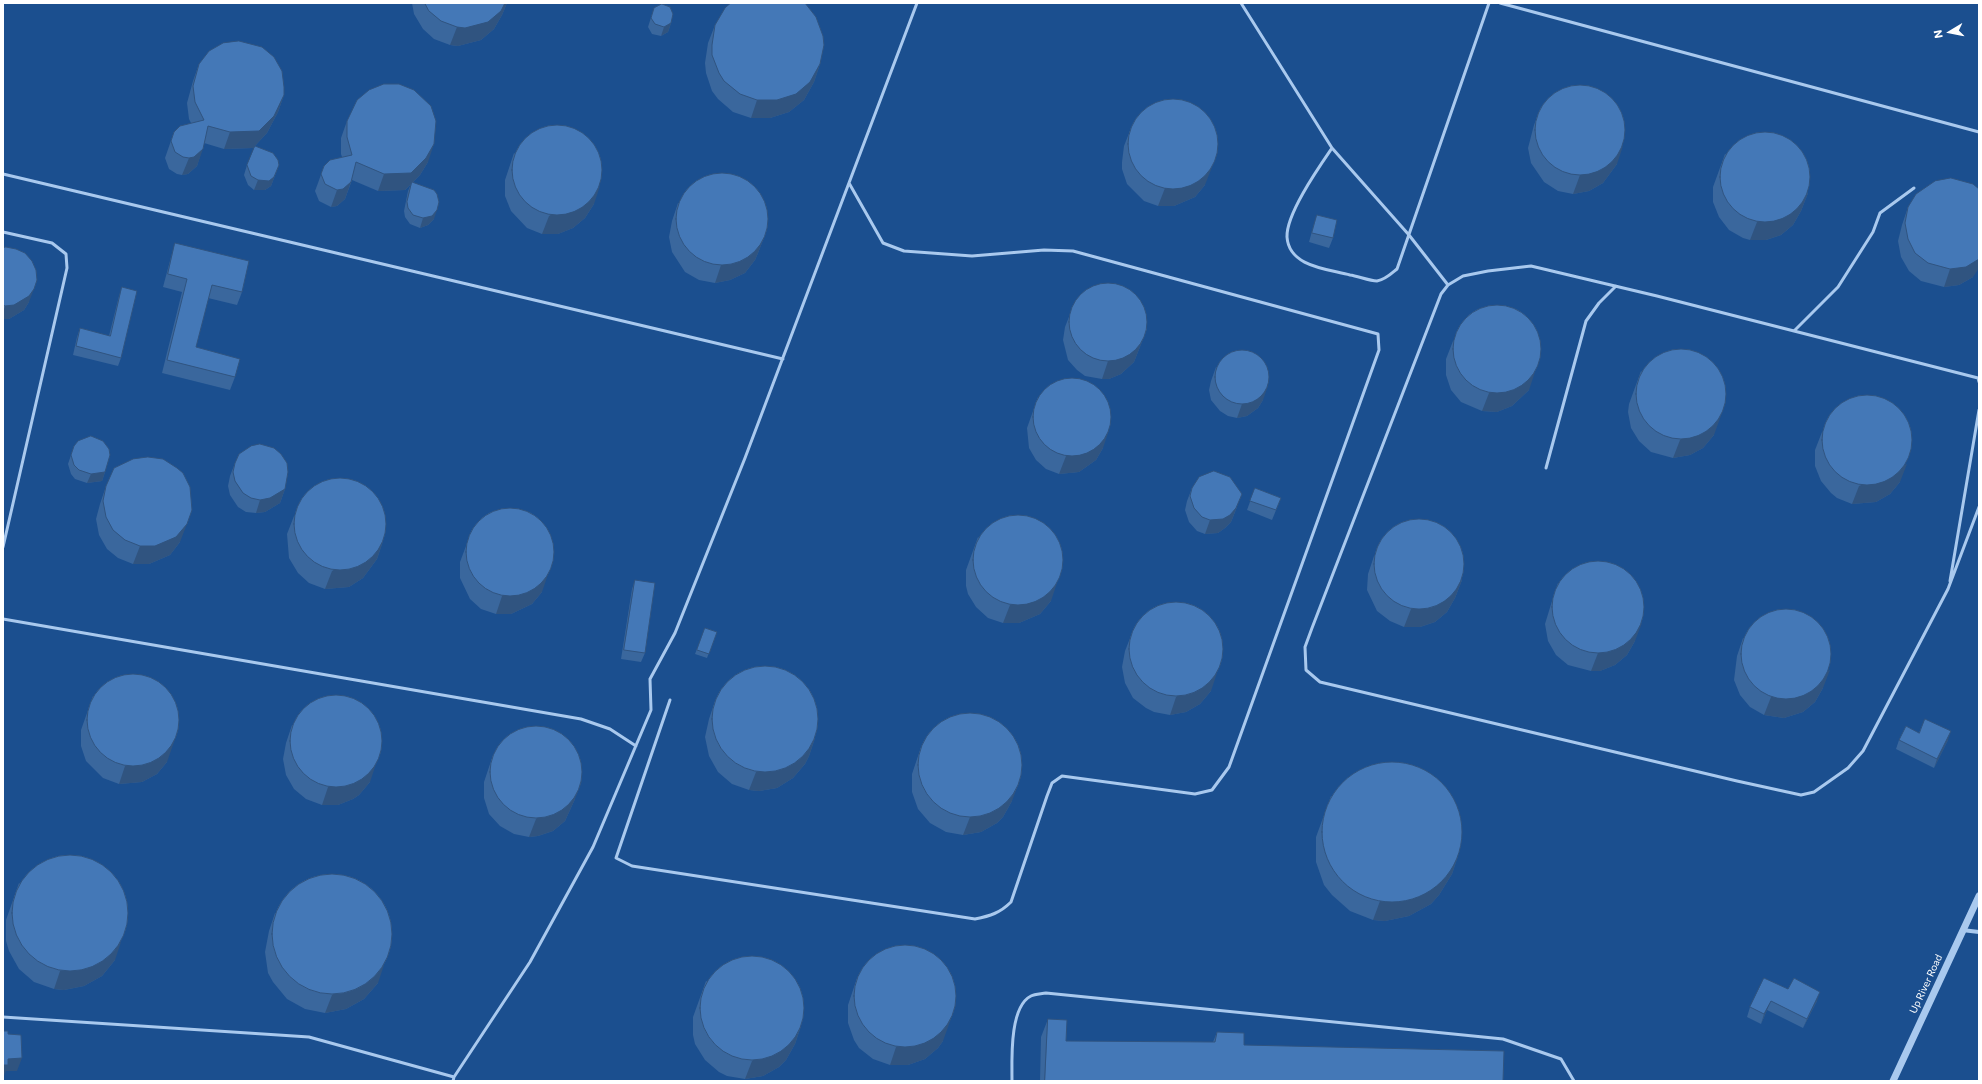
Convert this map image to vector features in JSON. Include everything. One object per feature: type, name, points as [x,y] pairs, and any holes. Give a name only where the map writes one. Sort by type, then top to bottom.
[{"type":"street","name":"Up River Road","points":[[1893,1081],[1979,896]]},
{"type":"street","points":[[1962,930],[1979,932]]},
{"type":"lane","points":[[453,1081],[454,1077],[534,955],[593,847],[651,710],[650,679],[675,633],[745,458],[917,3]]},
{"type":"lane","points":[[1241,3],[1332,148],[1409,235],[1448,285]]},
{"type":"lane","points":[[1332,148],[1315,173],[1290,222],[1287,237],[1294,254],[1309,265],[1376,281],[1388,277],[1397,269],[1489,3]]},
{"type":"lane","points":[[1500,3],[1979,132]]},
{"type":"lane","points":[[3,174],[783,359]]},
{"type":"lane","points":[[670,700],[616,858],[632,866],[975,918],[991,916],[1003,910],[1011,902],[1052,783],[1062,776],[1195,794],[1212,790],[1229,767],[1379,350],[1378,334],[1073,251],[1044,250],[972,256],[904,251],[884,243],[849,183]]},
{"type":"lane","points":[[1794,331],[1838,287],[1873,232],[1880,213],[1914,188]]},
{"type":"lane","points":[[3,232],[52,243],[66,254],[67,268],[3,546]]},
{"type":"lane","points":[[1979,382],[1978,378],[1616,286],[1531,266],[1488,271],[1463,276],[1448,285],[1441,294],[1305,647],[1306,670],[1320,682],[1801,795],[1814,792],[1848,768],[1862,751],[1948,589],[1979,507]]},
{"type":"lane","points":[[1546,468],[1586,321],[1616,286]]},
{"type":"lane","points":[[1948,589],[1979,410]]},
{"type":"lane","points":[[3,619],[581,719],[610,728],[636,746]]},
{"type":"lane","points":[[1012,1081],[1012,1032],[1020,1009],[1030,996],[1046,993],[1503,1039],[1561,1059],[1574,1081]]},
{"type":"lane","points":[[3,1018],[309,1037],[454,1077]]},
{"type":"building","points":[[425,3],[505,3],[501,11],[488,22],[465,28],[457,27],[441,21],[429,11]]},
{"type":"building","points":[[731,3],[805,3],[816,17],[823,36],[824,45],[820,64],[810,82],[796,94],[777,100],[757,100],[740,94],[724,81],[712,55],[712,45],[715,25],[725,8]]},
{"type":"building","points":[[662,4],[670,7],[673,14],[671,23],[664,27],[655,24],[651,18],[654,8]]},
{"type":"building","points":[[239,41],[262,47],[274,57],[282,71],[284,95],[274,116],[259,131],[230,132],[208,126],[203,149],[194,157],[183,157],[175,152],[171,141],[174,132],[180,126],[204,120],[195,102],[193,86],[199,64],[209,51],[223,43]]},
{"type":"building","points":[[384,84],[399,84],[414,90],[431,106],[436,121],[434,144],[426,158],[411,173],[384,174],[356,162],[351,182],[343,189],[337,190],[325,184],[321,174],[324,166],[330,160],[352,155],[347,137],[347,121],[357,100],[369,90]]},
{"type":"building","points":[[1580,85],[1597,88],[1612,98],[1622,113],[1625,130],[1622,147],[1612,162],[1597,172],[1580,175],[1563,172],[1548,162],[1538,147],[1535,130],[1538,113],[1548,98],[1563,88]]},
{"type":"building","points":[[1173,99],[1190,103],[1205,112],[1214,127],[1218,144],[1214,161],[1205,176],[1190,185],[1173,189],[1156,185],[1141,176],[1132,161],[1128,144],[1132,127],[1141,112],[1156,103]]},
{"type":"building","points":[[548,125],[566,125],[582,132],[595,145],[602,161],[602,179],[595,195],[582,208],[566,215],[548,215],[532,208],[519,195],[512,179],[512,161],[519,145],[532,132]]},
{"type":"building","points":[[1765,132],[1782,135],[1797,145],[1807,160],[1810,177],[1807,194],[1797,209],[1782,219],[1765,222],[1748,219],[1733,209],[1723,194],[1720,177],[1723,160],[1733,145],[1748,135]]},
{"type":"building","points":[[255,146],[273,153],[278,160],[279,165],[274,177],[269,181],[258,180],[251,176],[247,165]]},
{"type":"building","points":[[722,173],[740,177],[754,187],[764,201],[768,219],[764,237],[754,251],[740,261],[722,265],[704,261],[690,251],[680,237],[676,219],[680,201],[690,187],[704,177]]},
{"type":"building","points":[[1951,178],[1973,184],[1979,189],[1979,259],[1966,267],[1950,269],[1928,263],[1915,253],[1908,239],[1905,223],[1908,207],[1916,194],[1935,181]]},
{"type":"building","points":[[412,182],[434,190],[437,194],[439,202],[437,210],[432,216],[423,218],[413,215],[408,208],[407,202]]},
{"type":"building","points":[[1317,215],[1337,220],[1333,238],[1312,233]]},
{"type":"building","points":[[175,243],[249,261],[242,292],[212,285],[196,347],[240,359],[235,377],[167,360],[187,279],[168,274]]},
{"type":"building","points":[[6,247],[25,253],[32,261],[36,270],[37,280],[34,289],[29,296],[14,305],[5,306],[3,305],[3,248]]},
{"type":"building","points":[[1108,283],[1123,286],[1130,290],[1140,300],[1144,307],[1147,322],[1144,337],[1140,344],[1130,354],[1123,358],[1108,361],[1093,358],[1086,354],[1076,344],[1072,337],[1069,322],[1072,307],[1076,300],[1086,290],[1093,286]]},
{"type":"building","points":[[122,287],[137,291],[121,358],[76,346],[80,328],[110,336]]},
{"type":"building","points":[[1497,305],[1514,308],[1522,312],[1534,324],[1538,332],[1541,349],[1538,366],[1534,374],[1522,386],[1514,390],[1497,393],[1480,390],[1472,386],[1460,374],[1456,366],[1453,349],[1456,332],[1460,324],[1472,312],[1480,308]]},
{"type":"building","points":[[1681,349],[1698,352],[1713,362],[1723,377],[1726,394],[1723,411],[1713,426],[1698,436],[1681,439],[1664,436],[1649,426],[1639,411],[1636,394],[1639,377],[1649,362],[1664,352]]},
{"type":"building","points":[[1237,350],[1247,350],[1257,354],[1265,362],[1269,372],[1269,382],[1265,392],[1257,400],[1247,404],[1237,404],[1227,400],[1219,392],[1215,382],[1215,372],[1219,362],[1227,354]]},
{"type":"building","points":[[1072,378],[1087,381],[1099,390],[1108,402],[1111,417],[1108,432],[1099,444],[1087,453],[1072,456],[1057,453],[1045,444],[1036,432],[1033,417],[1036,402],[1045,390],[1057,381]]},
{"type":"building","points":[[1858,395],[1876,395],[1892,402],[1905,415],[1912,431],[1912,449],[1905,465],[1892,478],[1876,485],[1858,485],[1842,478],[1829,465],[1822,449],[1822,431],[1829,415],[1842,402]]},
{"type":"building","points":[[91,436],[103,441],[109,449],[110,455],[105,472],[91,474],[79,470],[74,465],[71,455],[74,446],[78,441]]},
{"type":"building","points":[[260,444],[274,448],[281,454],[287,463],[288,472],[285,489],[270,498],[260,500],[251,498],[243,493],[235,481],[233,472],[239,454],[251,446]]},
{"type":"building","points":[[148,457],[163,459],[183,473],[190,487],[192,510],[187,524],[176,537],[155,546],[140,546],[125,540],[113,530],[106,517],[103,501],[106,486],[114,468],[133,459]]},
{"type":"building","points":[[1214,471],[1230,477],[1242,494],[1236,508],[1230,515],[1223,519],[1210,520],[1202,517],[1194,508],[1190,496],[1192,488],[1199,477]]},
{"type":"building","points":[[340,478],[358,481],[373,491],[383,506],[386,524],[383,542],[373,557],[358,567],[340,570],[322,567],[307,557],[297,542],[294,524],[297,506],[307,491],[322,481]]},
{"type":"building","points":[[1255,488],[1281,498],[1276,510],[1250,501]]},
{"type":"building","points":[[510,508],[527,512],[541,521],[550,535],[554,552],[550,569],[541,583],[527,592],[510,596],[493,592],[479,583],[470,569],[466,552],[470,535],[479,521],[493,512]]},
{"type":"building","points":[[1018,515],[1035,518],[1050,528],[1060,543],[1063,560],[1060,577],[1050,592],[1035,602],[1018,605],[1001,602],[986,592],[976,577],[973,560],[976,543],[986,528],[1001,518]]},
{"type":"building","points":[[1419,519],[1436,522],[1451,532],[1461,547],[1464,564],[1461,581],[1451,596],[1436,606],[1419,609],[1402,606],[1387,596],[1377,581],[1374,564],[1377,547],[1387,532],[1402,522]]},
{"type":"building","points":[[1598,561],[1607,562],[1624,569],[1636,581],[1643,598],[1643,616],[1636,633],[1624,645],[1607,652],[1598,653],[1589,652],[1572,645],[1560,633],[1553,616],[1552,607],[1553,598],[1560,581],[1572,569],[1589,562]]},
{"type":"building","points":[[635,580],[655,583],[645,653],[624,650]]},
{"type":"building","points":[[1176,602],[1194,606],[1209,616],[1219,631],[1223,649],[1219,667],[1209,682],[1194,692],[1176,696],[1158,692],[1143,682],[1133,667],[1129,649],[1133,631],[1143,616],[1158,606]]},
{"type":"building","points":[[1777,609],[1795,609],[1811,616],[1824,629],[1831,645],[1831,663],[1824,679],[1811,692],[1795,699],[1777,699],[1761,692],[1748,679],[1741,663],[1741,645],[1748,629],[1761,616]]},
{"type":"building","points":[[705,628],[717,632],[709,654],[697,650]]},
{"type":"building","points":[[765,666],[785,670],[802,682],[814,699],[818,719],[814,739],[802,756],[785,768],[765,772],[745,768],[728,756],[716,739],[712,719],[716,699],[728,682],[745,670]]},
{"type":"building","points":[[133,674],[151,677],[166,687],[176,702],[179,720],[176,738],[166,753],[151,763],[133,766],[115,763],[100,753],[90,738],[87,720],[90,702],[100,687],[115,677]]},
{"type":"building","points":[[336,695],[354,698],[369,708],[379,723],[382,741],[379,759],[369,774],[354,784],[336,787],[318,784],[303,774],[293,759],[290,741],[293,723],[303,708],[318,698]]},
{"type":"building","points":[[970,713],[990,717],[999,722],[1013,736],[1018,745],[1022,765],[1018,785],[1013,794],[999,808],[990,813],[970,817],[950,813],[941,808],[927,794],[922,785],[918,765],[922,745],[927,736],[941,722],[950,717]]},
{"type":"building","points":[[1925,719],[1951,731],[1937,759],[1899,740],[1906,726],[1919,733]]},
{"type":"building","points":[[536,726],[554,730],[568,740],[578,754],[582,772],[578,790],[568,804],[554,814],[536,818],[518,814],[504,804],[494,790],[490,772],[494,754],[504,740],[518,730]]},
{"type":"building","points":[[1399,762],[1425,770],[1446,788],[1457,805],[1461,818],[1461,846],[1457,859],[1450,871],[1436,886],[1419,897],[1406,901],[1385,902],[1359,894],[1338,876],[1327,859],[1323,846],[1322,825],[1330,799],[1348,778],[1365,767],[1378,763]]},
{"type":"building","points":[[70,855],[92,859],[102,864],[111,872],[119,881],[124,891],[128,913],[124,935],[119,945],[111,954],[102,962],[92,967],[70,971],[48,967],[38,962],[29,954],[21,945],[16,935],[12,913],[16,891],[21,881],[29,872],[38,864],[48,859]]},
{"type":"building","points":[[332,874],[344,875],[355,879],[365,884],[374,892],[382,901],[387,911],[391,922],[391,946],[387,957],[382,967],[374,976],[365,984],[355,989],[344,993],[332,994],[320,993],[309,989],[299,984],[290,976],[282,967],[277,957],[273,946],[272,934],[273,922],[277,911],[282,901],[290,892],[299,884],[309,879],[320,875]]},
{"type":"building","points":[[905,945],[925,949],[933,953],[941,960],[948,968],[952,976],[956,996],[952,1016],[948,1024],[941,1032],[933,1039],[925,1043],[905,1047],[885,1043],[877,1039],[869,1032],[862,1024],[858,1016],[854,996],[858,976],[862,968],[869,960],[877,953],[885,949]]},
{"type":"building","points":[[752,956],[772,960],[781,964],[789,971],[796,979],[800,988],[804,1008],[800,1028],[796,1037],[789,1045],[781,1052],[772,1056],[752,1060],[732,1056],[723,1052],[715,1045],[708,1037],[704,1028],[700,1008],[704,988],[708,979],[715,971],[723,964],[732,960]]},
{"type":"building","points":[[1764,978],[1788,989],[1794,978],[1820,992],[1807,1019],[1771,1001],[1764,1014],[1750,1007]]},
{"type":"building","points":[[1048,1019],[1067,1020],[1066,1041],[1215,1042],[1217,1032],[1244,1033],[1244,1045],[1504,1051],[1503,1081],[1045,1081]]},
{"type":"building","points":[[3,1031],[8,1031],[8,1034],[21,1035],[22,1058],[8,1059],[8,1065],[3,1065]]}]
